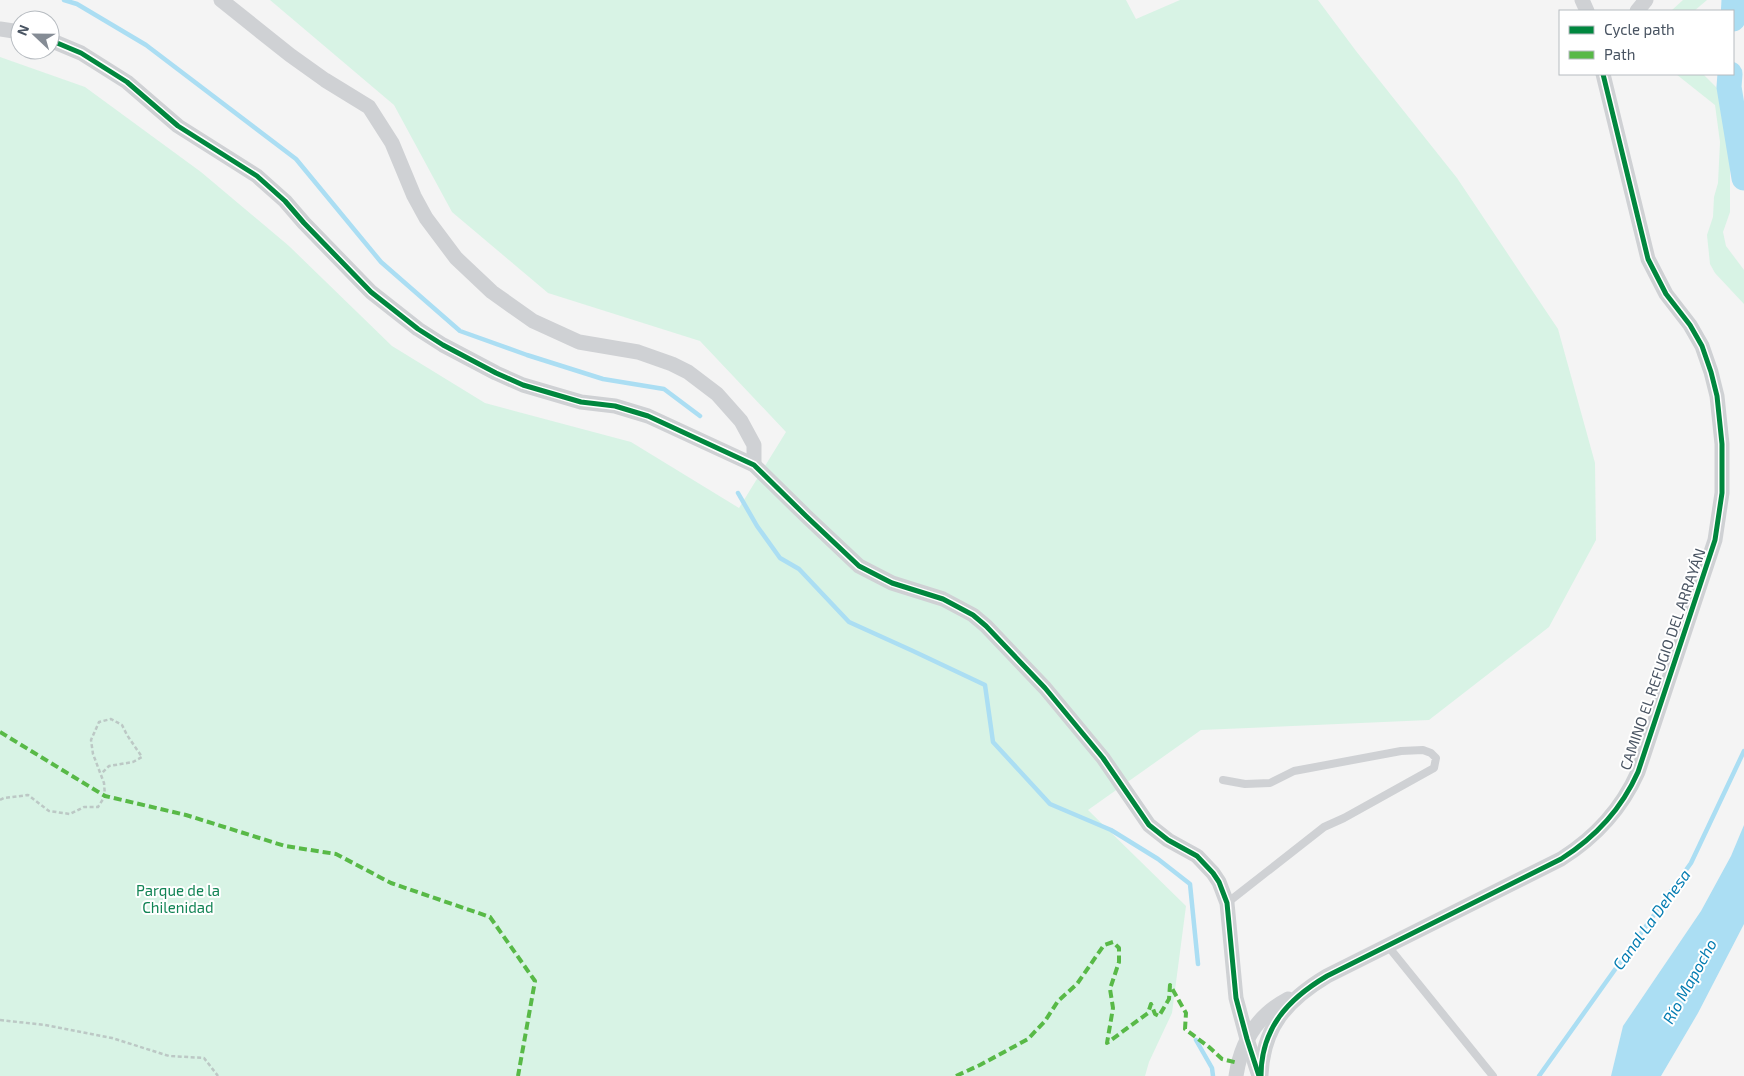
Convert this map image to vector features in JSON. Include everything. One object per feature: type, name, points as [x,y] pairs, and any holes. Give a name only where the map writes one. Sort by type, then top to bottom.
[{"type":"street","points":[[221,0],[290,55],[325,80],[369,107],[392,143],[414,196],[426,218],[456,258],[492,292],[534,321],[579,342],[638,352],[688,372],[717,394],[741,420],[754,445],[754,466]]},
{"type":"street","points":[[1638,10],[1646,0]]},
{"type":"street","points":[[60,44],[81,52],[120,77],[178,126],[257,176],[285,200],[304,223],[371,292],[402,317],[443,345],[478,364],[523,384],[581,402],[615,406],[640,414],[754,466],[859,566],[892,583],[943,599],[973,615],[986,626],[1045,688],[1103,758],[1150,825],[1168,840],[1197,856],[1213,872],[1224,892],[1227,903],[1236,998],[1247,1039],[1260,1076]]},
{"type":"street","name":"CAMINO EL REFUGIO DEL ARRAYÁN","points":[[1260,1076],[1264,1051],[1273,1026],[1299,994],[1327,976],[1561,859],[1577,849],[1606,824],[1630,791],[1638,772],[1715,540],[1721,501],[1723,468],[1720,420],[1711,372],[1696,334],[1666,294],[1648,259],[1603,75]]},
{"type":"street","name":"CAMINO EL REFUGIO DEL ARRAYÁN","points":[[1236,1076],[1240,1057],[1247,1039],[1260,1019],[1269,1010],[1288,998],[1299,994]]},
{"type":"lane","points":[[1224,780],[1245,784],[1270,783],[1294,771],[1402,751],[1423,750],[1431,753],[1436,758],[1434,768],[1344,818],[1324,826],[1227,903]]},
{"type":"lane","points":[[1387,945],[1493,1076]]},
{"type":"path","points":[[0,800],[28,795],[49,811],[70,814],[84,807],[98,807],[105,796],[104,783],[93,754],[91,740],[99,722],[110,719],[122,725],[142,757],[133,762],[109,766],[101,774]]},
{"type":"path","points":[[0,1020],[112,1038],[169,1056],[204,1058],[218,1076]]},
{"type":"green space","name":"Parque de la Chilenidad","points":[[270,0],[1126,0],[1136,19],[1180,0],[1318,0],[1457,178],[1558,329],[1595,463],[1596,540],[1549,627],[1429,720],[1201,730],[1088,810],[1186,906],[1172,1013],[1149,1062],[1145,1076],[0,1076],[0,57],[85,87],[201,172],[289,246],[392,346],[485,403],[631,442],[739,508],[786,432],[700,341],[548,293],[452,212],[394,105]]},
{"type":"green space","points":[[1683,0],[1707,0],[1695,10],[1672,10]]},
{"type":"green space","points":[[1677,75],[1704,75],[1717,88],[1730,111],[1730,212],[1723,232],[1726,246],[1744,270],[1744,304],[1715,273],[1710,264],[1707,235],[1713,217],[1714,197],[1718,183],[1720,142],[1715,105]]},
{"type":"water","name":"Río Mapocho","points":[[1744,825],[1744,924],[1698,1013],[1661,1076],[1611,1076],[1623,1026],[1701,911],[1731,856]]},
{"type":"waterway","points":[[64,0],[77,4],[146,45],[296,159],[381,262],[460,331],[603,379],[664,389],[700,416]]},
{"type":"waterway","points":[[1733,10],[1734,0]]},
{"type":"waterway","points":[[1730,75],[1729,87],[1744,178]]},
{"type":"waterway","points":[[738,493],[757,526],[780,558],[799,569],[849,622],[985,685],[993,742],[1050,804],[1111,830],[1158,859],[1190,884],[1198,964]]},
{"type":"waterway","name":"Canal La Dehesa","points":[[1539,1076],[1691,863],[1744,751]]},
{"type":"waterway","points":[[1196,1040],[1212,1068],[1213,1076]]},
{"type":"marked path","points":[[0,732],[105,796],[186,815],[285,846],[336,854],[391,883],[490,917],[535,981],[518,1076]]},
{"type":"marked path","points":[[956,1076],[1028,1039],[1045,1021],[1058,1001],[1077,984],[1104,945],[1113,942],[1119,948],[1119,962],[1110,989],[1113,1008],[1107,1043],[1148,1013],[1151,1004],[1155,1014],[1159,1016],[1169,999],[1170,985],[1186,1013],[1185,1029],[1222,1059],[1238,1063]]},
{"type":"cycle path","points":[[60,44],[81,53],[127,82],[178,126],[257,176],[285,201],[371,292],[418,329],[443,345],[523,385],[581,402],[615,406],[648,416],[754,465],[859,566],[892,583],[943,599],[973,615],[986,626],[1045,688],[1103,758],[1149,825],[1168,840],[1197,856],[1219,882],[1227,903],[1236,998],[1259,1076]]},
{"type":"cycle path","points":[[1261,1076],[1262,1059],[1272,1029],[1279,1017],[1300,995],[1327,976],[1574,851],[1606,822],[1624,799],[1638,772],[1715,540],[1722,493],[1722,444],[1717,396],[1702,346],[1690,325],[1666,294],[1648,259],[1603,75]]}]
